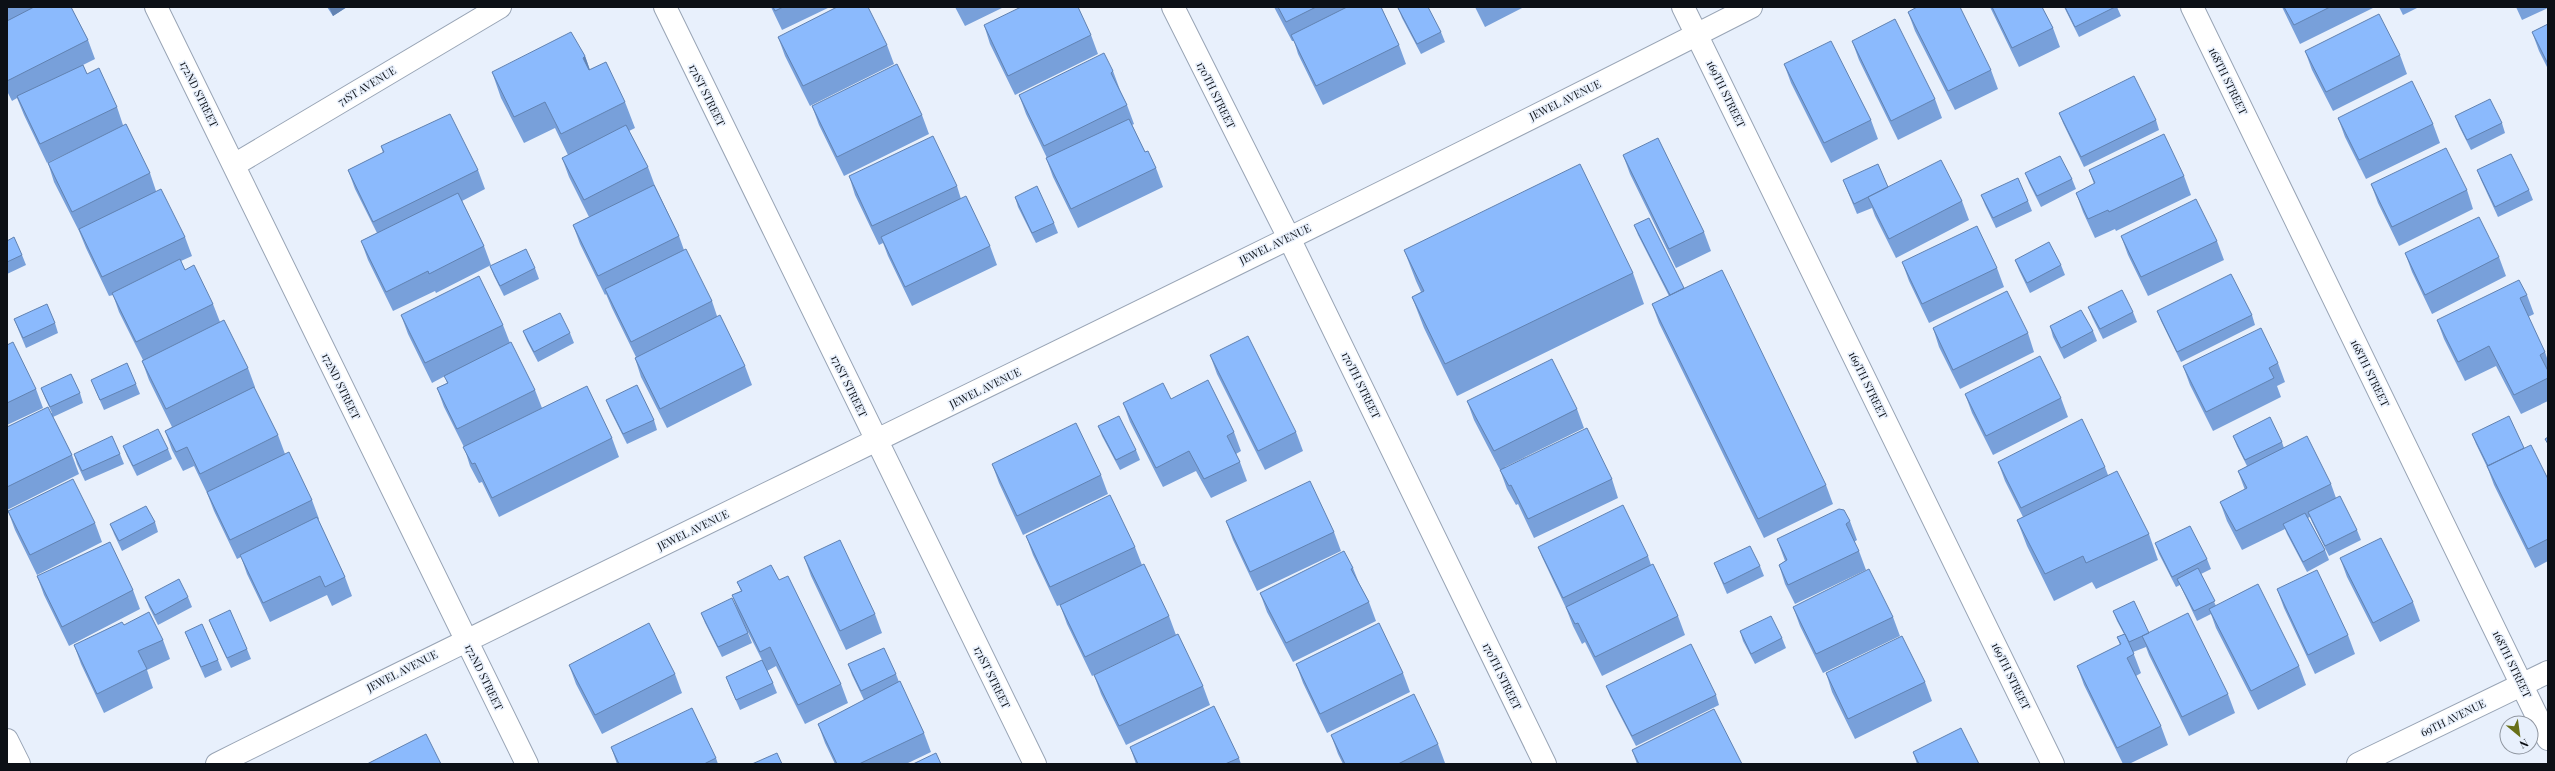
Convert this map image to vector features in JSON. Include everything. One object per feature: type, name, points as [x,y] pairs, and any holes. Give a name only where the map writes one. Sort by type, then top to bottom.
[{"type":"street","name":"172ND STREET","points":[[156,7],[527,764]]},
{"type":"street","name":"71ST AVENUE","points":[[234,166],[500,7]]},
{"type":"street","name":"171ST STREET","points":[[665,7],[1035,764]]},
{"type":"street","name":"170TH STREET","points":[[1173,7],[1289,238],[1545,764]]},
{"type":"street","name":"169TH STREET","points":[[1683,7],[2053,764]]},
{"type":"street","name":"JEWEL AVENUE","points":[[216,764],[241,759],[465,640],[876,441],[1289,238],[1751,7]]},
{"type":"street","name":"168TH STREET","points":[[2192,7],[2548,738]]},
{"type":"street","name":"69TH AVENUE","points":[[2358,764],[2548,672]]},
{"type":"street","points":[[7,740],[19,764]]},
{"type":"building","points":[[34,7],[71,7],[88,40],[7,81],[7,21]]},
{"type":"building","points":[[773,7],[783,7],[775,11]]},
{"type":"building","points":[[837,7],[868,7],[887,45],[803,86],[778,37]]},
{"type":"building","points":[[1021,7],[1078,7],[1091,35],[1008,76],[984,25]]},
{"type":"building","points":[[1278,7],[1316,7],[1286,22]]},
{"type":"building","points":[[1347,7],[1381,7],[1399,45],[1316,86],[1291,35]]},
{"type":"building","points":[[1428,7],[1441,32],[1417,44],[1398,8]]},
{"type":"building","points":[[1917,7],[1960,7],[1991,70],[1948,91],[1908,12]]},
{"type":"building","points":[[1992,7],[2042,7],[2053,28],[2012,48]]},
{"type":"building","points":[[2065,7],[2115,7],[2075,27]]},
{"type":"building","points":[[2284,7],[2330,7],[2294,25]]},
{"type":"building","points":[[2379,14],[2400,55],[2326,92],[2305,51]]},
{"type":"building","points":[[1895,19],[1935,99],[1891,121],[1852,41]]},
{"type":"building","points":[[2548,24],[2548,64],[2532,32]]},
{"type":"building","points":[[571,32],[585,56],[583,58],[589,70],[606,62],[625,102],[561,134],[545,102],[514,117],[492,72]]},
{"type":"building","points":[[1831,41],[1871,120],[1824,143],[1784,64]]},
{"type":"building","points":[[1104,53],[1113,71],[1111,73],[1127,105],[1044,146],[1019,95]]},
{"type":"building","points":[[897,64],[922,115],[837,157],[812,106]]},
{"type":"building","points":[[83,65],[87,74],[99,68],[117,107],[40,144],[17,96]]},
{"type":"building","points":[[2134,76],[2156,120],[2081,157],[2059,113]]},
{"type":"building","points":[[2412,81],[2433,124],[2359,160],[2338,118]]},
{"type":"building","points":[[2490,99],[2502,123],[2467,140],[2455,116]]},
{"type":"building","points":[[450,114],[478,170],[373,222],[348,170],[384,152],[381,146]]},
{"type":"building","points":[[1129,119],[1145,152],[1148,151],[1156,168],[1071,209],[1046,158]]},
{"type":"building","points":[[126,124],[150,173],[72,212],[48,163]]},
{"type":"building","points":[[626,125],[648,167],[584,200],[562,158]]},
{"type":"building","points":[[2164,134],[2184,176],[2109,212],[2108,210],[2088,219],[2076,193],[2095,183],[2089,170]]},
{"type":"building","points":[[933,136],[957,186],[872,226],[849,176]]},
{"type":"building","points":[[1658,138],[1704,232],[1669,249],[1623,155]]},
{"type":"building","points":[[2446,148],[2467,190],[2392,227],[2371,184]]},
{"type":"building","points":[[2511,154],[2529,190],[2495,207],[2477,170]]},
{"type":"building","points":[[2060,156],[2072,179],[2037,196],[2025,173]]},
{"type":"building","points":[[1941,160],[1962,201],[1889,239],[1868,197]]},
{"type":"building","points":[[1580,164],[1633,273],[1445,364],[1412,297],[1424,291],[1404,250]]},
{"type":"building","points":[[1878,164],[1888,187],[1854,204],[1843,180]]},
{"type":"building","points":[[2018,178],[2028,201],[1993,218],[1981,195]]},
{"type":"building","points":[[654,185],[679,236],[598,276],[573,225]]},
{"type":"building","points":[[1037,186],[1054,223],[1032,233],[1015,197]]},
{"type":"building","points":[[161,189],[185,237],[102,277],[79,229]]},
{"type":"building","points":[[458,193],[484,246],[429,274],[428,271],[386,292],[361,241]]},
{"type":"building","points":[[966,196],[990,246],[905,287],[881,237]]},
{"type":"building","points":[[2196,199],[2217,241],[2141,277],[2121,236]]},
{"type":"building","points":[[2479,217],[2499,257],[2425,295],[2405,253]]},
{"type":"building","points":[[1649,218],[1684,288],[1670,295],[1634,225]]},
{"type":"building","points":[[1977,226],[1997,268],[1922,304],[1902,262]]},
{"type":"building","points":[[14,237],[22,255],[7,262],[7,241]]},
{"type":"building","points":[[2049,242],[2061,265],[2027,283],[2015,260]]},
{"type":"building","points":[[526,249],[535,268],[500,286],[490,266]]},
{"type":"building","points":[[686,249],[712,301],[631,342],[605,289]]},
{"type":"building","points":[[180,259],[185,270],[194,265],[213,304],[136,342],[112,293]]},
{"type":"building","points":[[1722,270],[1826,485],[1758,519],[1652,304]]},
{"type":"building","points":[[2231,274],[2252,315],[2177,352],[2157,311]]},
{"type":"building","points":[[479,276],[503,325],[425,363],[401,315]]},
{"type":"building","points":[[2519,280],[2527,295],[2520,298],[2545,352],[2540,355],[2548,371],[2548,378],[2514,395],[2489,346],[2458,362],[2437,320]]},
{"type":"building","points":[[2122,290],[2133,312],[2100,329],[2088,307]]},
{"type":"building","points":[[2007,291],[2028,333],[1953,370],[1933,328]]},
{"type":"building","points":[[47,304],[55,323],[23,338],[14,319]]},
{"type":"building","points":[[2081,310],[2093,331],[2061,348],[2050,326]]},
{"type":"building","points":[[560,313],[570,333],[534,352],[523,331]]},
{"type":"building","points":[[720,315],[745,366],[660,409],[635,358]]},
{"type":"building","points":[[224,320],[248,368],[166,409],[142,361]]},
{"type":"building","points":[[2261,328],[2278,363],[2269,368],[2274,378],[2206,412],[2183,366]]},
{"type":"building","points":[[1248,336],[1296,432],[1258,451],[1210,355]]},
{"type":"building","points":[[13,342],[36,389],[7,403],[7,345]]},
{"type":"building","points":[[511,342],[535,390],[457,429],[437,388],[448,383],[444,376]]},
{"type":"building","points":[[2040,356],[2061,398],[1986,436],[1965,394]]},
{"type":"building","points":[[1552,359],[1577,409],[1494,451],[1467,401]]},
{"type":"building","points":[[127,363],[136,384],[100,400],[91,380]]},
{"type":"building","points":[[71,374],[80,393],[50,407],[41,388]]},
{"type":"building","points":[[1208,380],[1234,432],[1227,436],[1240,462],[1204,479],[1189,451],[1156,468],[1123,403],[1163,383],[1171,399]]},
{"type":"building","points":[[637,385],[654,420],[623,434],[606,400]]},
{"type":"building","points":[[587,386],[612,438],[492,498],[475,463],[472,464],[463,447]]},
{"type":"building","points":[[254,387],[278,435],[200,474],[187,447],[176,452],[165,431]]},
{"type":"building","points":[[48,407],[72,455],[7,487],[7,427]]},
{"type":"building","points":[[1119,416],[1136,450],[1116,460],[1098,426]]},
{"type":"building","points":[[2509,416],[2524,448],[2488,466],[2472,434]]},
{"type":"building","points":[[2270,417],[2282,442],[2245,460],[2233,436]]},
{"type":"building","points":[[2082,419],[2105,467],[2021,508],[1998,462]]},
{"type":"building","points":[[1076,423],[1101,475],[1017,516],[992,464]]},
{"type":"building","points":[[1587,428],[1612,479],[1528,519],[1511,485],[1509,486],[1500,470]]},
{"type":"building","points":[[158,429],[168,449],[133,466],[123,446]]},
{"type":"building","points":[[112,436],[120,454],[82,471],[74,454]]},
{"type":"building","points":[[2307,436],[2331,484],[2236,531],[2220,502],[2247,488],[2238,471]]},
{"type":"building","points":[[2548,437],[2548,444],[2545,439]]},
{"type":"building","points":[[2531,445],[2548,479],[2548,539],[2528,549],[2487,466]]},
{"type":"building","points":[[289,452],[312,500],[230,540],[207,492]]},
{"type":"building","points":[[2117,471],[2149,534],[2086,563],[2083,556],[2045,574],[2017,520]]},
{"type":"building","points":[[73,479],[95,523],[30,555],[8,511]]},
{"type":"building","points":[[1310,481],[1334,532],[1250,572],[1226,521]]},
{"type":"building","points":[[1110,495],[1135,547],[1050,587],[1026,536]]},
{"type":"building","points":[[2340,496],[2357,530],[2325,546],[2308,512]]},
{"type":"building","points":[[1623,505],[1648,556],[1563,598],[1538,547]]},
{"type":"building","points":[[146,506],[155,522],[119,541],[110,524]]},
{"type":"building","points":[[1839,509],[1844,510],[1850,521],[1846,524],[1859,551],[1788,585],[1779,565],[1787,560],[1777,539]]},
{"type":"building","points":[[2305,513],[2325,550],[2303,562],[2283,524]]},
{"type":"building","points":[[317,517],[345,577],[325,587],[320,576],[263,603],[240,555]]},
{"type":"building","points":[[2190,526],[2207,559],[2172,577],[2155,543]]},
{"type":"building","points":[[2381,538],[2413,602],[2373,623],[2340,558]]},
{"type":"building","points":[[840,540],[875,614],[840,631],[804,557]]},
{"type":"building","points":[[110,542],[133,590],[62,627],[37,576]]},
{"type":"building","points":[[1750,546],[1760,566],[1724,584],[1714,563]]},
{"type":"building","points":[[1344,551],[1353,568],[1351,569],[1369,602],[1286,643],[1260,593]]},
{"type":"building","points":[[1144,564],[1169,616],[1085,657],[1060,605]]},
{"type":"building","points":[[1653,564],[1678,616],[1595,657],[1578,623],[1575,624],[1566,607]]},
{"type":"building","points":[[771,565],[779,580],[788,576],[841,684],[798,705],[770,647],[760,652],[732,595],[742,591],[737,582]]},
{"type":"building","points":[[2198,568],[2215,601],[2194,611],[2177,579]]},
{"type":"building","points":[[1869,569],[1893,617],[1816,654],[1793,607]]},
{"type":"building","points":[[2317,570],[2348,635],[2308,655],[2277,589]]},
{"type":"building","points":[[179,579],[188,597],[155,615],[145,597]]},
{"type":"building","points":[[2258,584],[2299,666],[2251,691],[2209,609]]},
{"type":"building","points":[[732,598],[748,633],[718,647],[701,613]]},
{"type":"building","points":[[2134,601],[2149,633],[2129,642],[2113,611]]},
{"type":"building","points":[[230,610],[247,649],[227,658],[209,620]]},
{"type":"building","points":[[149,612],[163,640],[138,651],[147,669],[97,694],[74,645],[122,622],[124,625]]},
{"type":"building","points":[[2188,613],[2228,694],[2182,717],[2142,636]]},
{"type":"building","points":[[1771,616],[1782,638],[1751,654],[1740,631]]},
{"type":"building","points":[[649,623],[675,674],[595,715],[569,665]]},
{"type":"building","points":[[1379,623],[1403,673],[1320,714],[1296,664]]},
{"type":"building","points":[[202,624],[218,660],[201,667],[185,632]]},
{"type":"building","points":[[1178,634],[1203,686],[1119,726],[1094,675]]},
{"type":"building","points":[[2125,634],[2134,654],[2127,658],[2161,726],[2117,748],[2077,666],[2121,644],[2117,637]]},
{"type":"building","points":[[1902,636],[1925,682],[1848,719],[1826,673]]},
{"type":"building","points":[[1691,644],[1716,695],[1632,736],[1606,686]]},
{"type":"building","points":[[884,648],[896,674],[861,691],[848,664]]},
{"type":"building","points":[[762,660],[773,683],[736,700],[726,677]]},
{"type":"building","points":[[900,681],[924,733],[859,764],[837,764],[818,724]]},
{"type":"building","points":[[1414,694],[1438,744],[1398,764],[1345,764],[1331,735]]},
{"type":"building","points":[[1214,706],[1239,758],[1225,764],[1138,764],[1130,747]]},
{"type":"building","points":[[692,708],[716,758],[704,764],[619,764],[611,747]]},
{"type":"building","points":[[1714,709],[1742,764],[1639,764],[1632,750]]},
{"type":"building","points":[[1961,728],[1979,764],[1919,764],[1913,752]]},
{"type":"building","points":[[426,734],[441,764],[367,764]]},
{"type":"building","points":[[777,753],[782,764],[752,764]]},
{"type":"building","points":[[936,753],[941,764],[913,764]]}]
